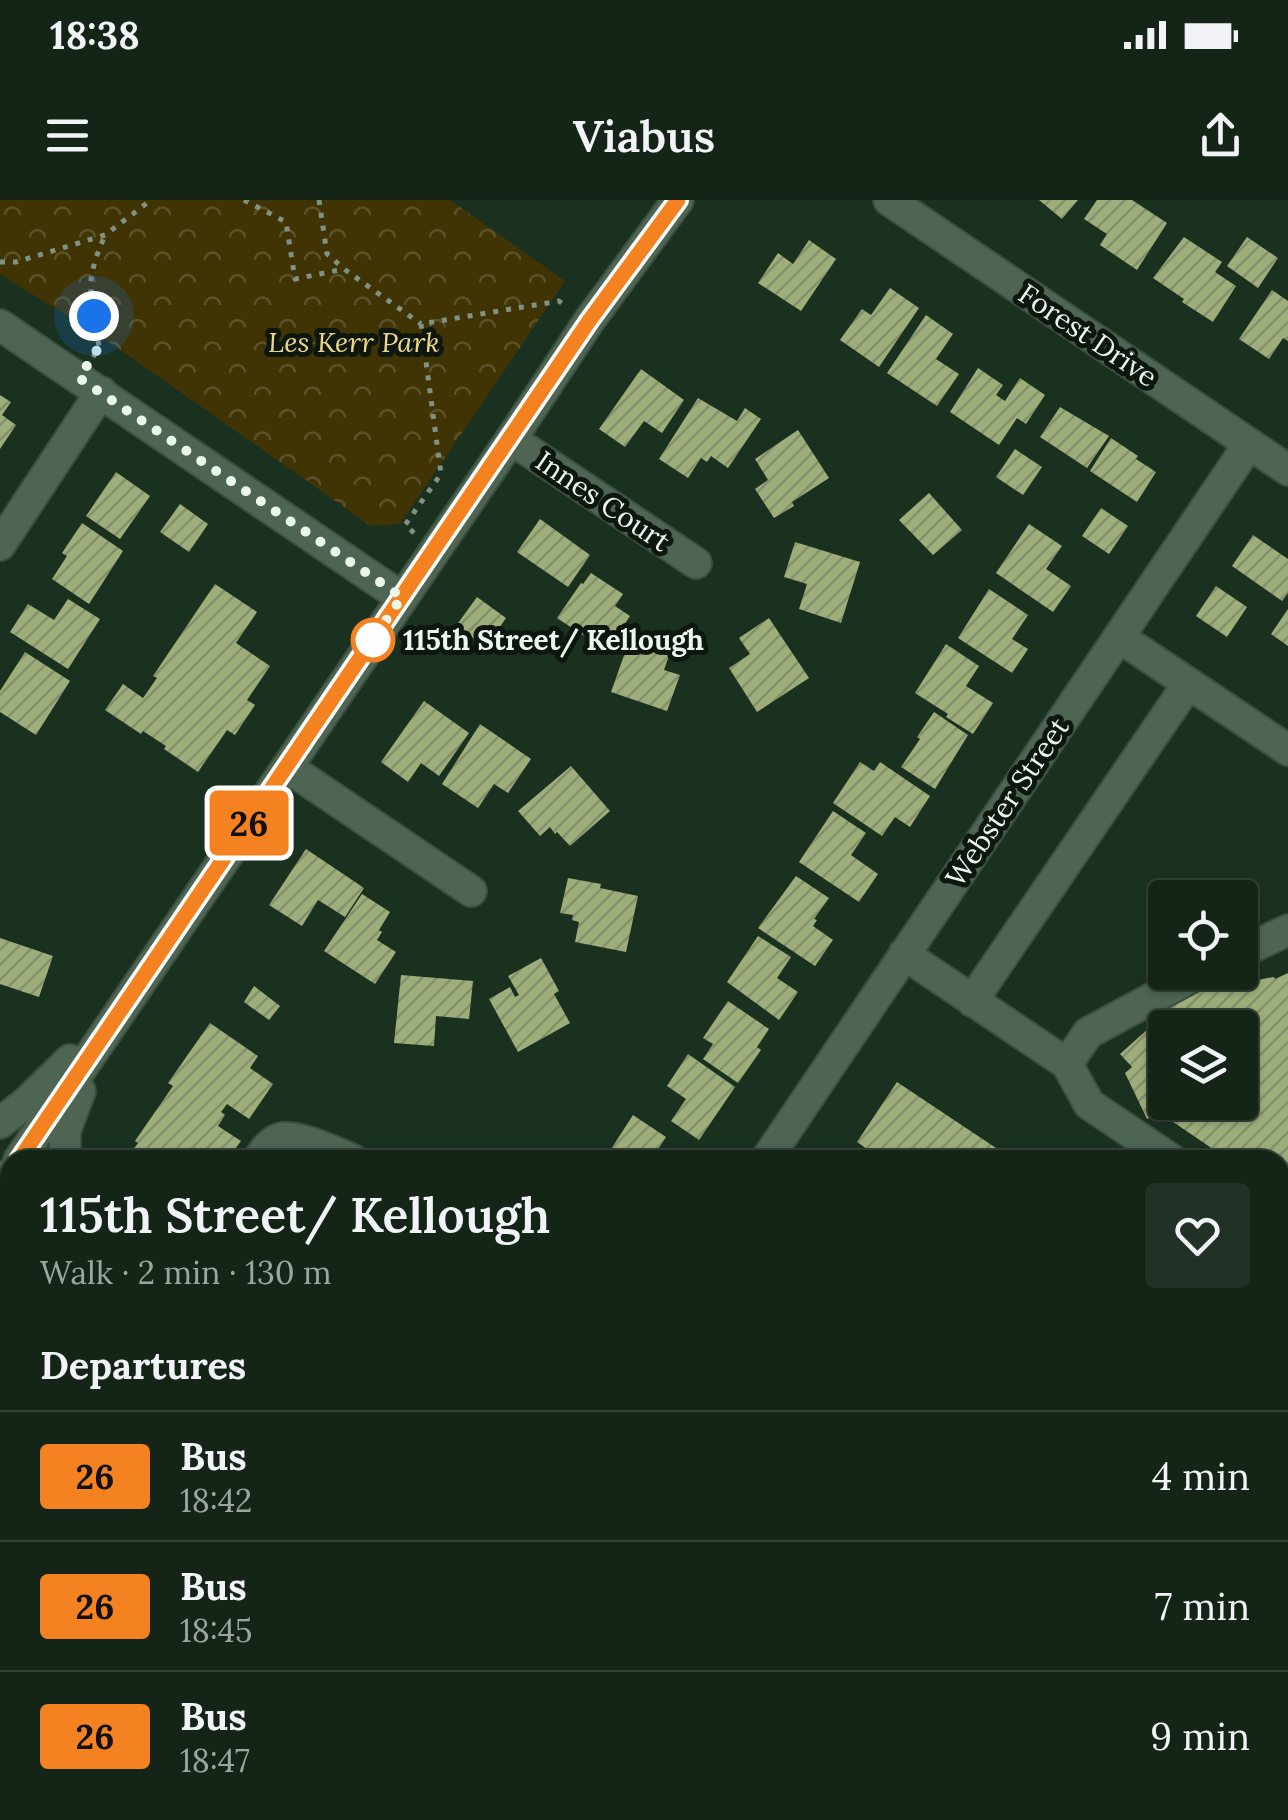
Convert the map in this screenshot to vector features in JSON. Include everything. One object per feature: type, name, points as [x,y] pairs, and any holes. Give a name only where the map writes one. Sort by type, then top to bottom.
[{"type":"street","points":[[27,1150],[589,321],[678,200]]},
{"type":"street","name":"Forest Drive","points":[[889,200],[1288,470]]},
{"type":"street","points":[[0,325],[402,597]]},
{"type":"street","points":[[0,545],[90,385]]},
{"type":"street","name":"Innes Court","points":[[511,439],[696,563]]},
{"type":"street","name":"Webster Street","points":[[773,1150],[1250,444]]},
{"type":"street","points":[[1119,638],[1288,750]]},
{"type":"street","points":[[972,1001],[1188,684]]},
{"type":"street","points":[[287,767],[471,891]]},
{"type":"street","points":[[1258,944],[1288,930]]},
{"type":"street","points":[[904,954],[1067,1064],[1089,1104],[1157,1150]]},
{"type":"street","points":[[1067,1064],[1088,1033],[1168,990]]},
{"type":"street","points":[[0,1123],[116,1016]]},
{"type":"street","points":[[65,1150],[65,1131],[76,1099],[116,1016]]},
{"type":"street","points":[[265,1150],[284,1137],[327,1150]]},
{"type":"path","points":[[0,262],[16,262],[104,235],[152,200]]},
{"type":"path","points":[[244,200],[286,222],[295,278],[344,269]]},
{"type":"path","points":[[319,200],[327,254],[421,324],[559,301]]},
{"type":"path","points":[[90,385],[99,347],[90,284],[104,235]]},
{"type":"path","points":[[421,324],[441,474],[405,525],[434,549]]},
{"type":"green space","name":"Les Kerr Park","points":[[0,200],[450,200],[565,281],[400,524],[371,526],[115,346],[0,274]]},
{"type":"building","points":[[1039,200],[1078,200],[1062,219]]},
{"type":"building","points":[[1097,200],[1132,200],[1167,223],[1137,270],[1100,245],[1107,234],[1084,219]]},
{"type":"building","points":[[1184,237],[1222,262],[1215,272],[1236,286],[1213,322],[1153,278]]},
{"type":"building","points":[[1247,237],[1278,258],[1258,288],[1227,266]]},
{"type":"building","points":[[809,240],[836,259],[801,311],[758,283],[778,253],[793,264]]},
{"type":"building","points":[[890,288],[919,308],[879,367],[840,340],[862,309],[871,315]]},
{"type":"building","points":[[1272,290],[1288,301],[1288,341],[1283,338],[1269,359],[1239,339]]},
{"type":"building","points":[[926,315],[953,334],[936,359],[959,374],[937,406],[887,373]]},
{"type":"building","points":[[978,368],[1003,385],[996,395],[1005,401],[1020,378],[1045,395],[1026,424],[1017,418],[999,445],[950,412]]},
{"type":"building","points":[[641,369],[684,400],[662,433],[644,421],[625,447],[599,429]]},
{"type":"building","points":[[0,395],[11,402],[2,415],[16,425],[0,449]]},
{"type":"building","points":[[698,398],[737,421],[745,408],[761,419],[728,468],[711,456],[707,462],[701,458],[688,478],[659,459]]},
{"type":"building","points":[[1060,407],[1109,436],[1087,468],[1040,437]]},
{"type":"building","points":[[798,430],[829,478],[774,518],[755,489],[768,480],[755,459]]},
{"type":"building","points":[[1111,438],[1156,472],[1137,502],[1090,471]]},
{"type":"building","points":[[1015,449],[1042,467],[1023,495],[996,477]]},
{"type":"building","points":[[116,472],[150,496],[120,539],[86,516]]},
{"type":"building","points":[[929,493],[962,530],[933,555],[899,520]]},
{"type":"building","points":[[180,504],[208,524],[189,552],[160,532]]},
{"type":"building","points":[[1101,508],[1128,526],[1109,554],[1082,536]]},
{"type":"building","points":[[540,519],[590,555],[568,587],[517,552]]},
{"type":"building","points":[[82,523],[123,551],[89,604],[52,579],[67,556],[62,553]]},
{"type":"building","points":[[1029,524],[1062,546],[1046,569],[1071,586],[1053,612],[996,573]]},
{"type":"building","points":[[1253,535],[1288,559],[1288,593],[1282,601],[1232,566]]},
{"type":"building","points":[[795,542],[860,562],[841,623],[799,609],[807,584],[784,577]]},
{"type":"building","points":[[591,573],[623,594],[615,606],[630,616],[607,651],[557,618]]},
{"type":"building","points":[[215,584],[257,612],[236,643],[270,666],[247,700],[255,705],[235,735],[227,730],[198,772],[164,749],[166,746],[105,710],[123,684],[143,698],[157,678],[153,676]]},
{"type":"building","points":[[1216,586],[1247,607],[1227,637],[1196,616]]},
{"type":"building","points":[[989,589],[1028,615],[1012,639],[1028,649],[1012,673],[958,638]]},
{"type":"building","points":[[477,597],[506,618],[486,647],[456,626]]},
{"type":"building","points":[[68,599],[100,619],[68,669],[10,632],[28,604],[54,620]]},
{"type":"building","points":[[1288,609],[1288,646],[1271,634]]},
{"type":"building","points":[[769,618],[809,678],[757,712],[729,668],[750,654],[739,638]]},
{"type":"building","points":[[633,630],[673,644],[664,670],[680,675],[667,711],[611,692]]},
{"type":"building","points":[[946,644],[979,666],[966,686],[993,703],[973,734],[915,693]]},
{"type":"building","points":[[25,652],[70,681],[36,735],[0,712],[0,691]]},
{"type":"building","points":[[424,701],[469,733],[439,776],[421,763],[408,782],[381,762]]},
{"type":"building","points":[[934,712],[968,735],[935,789],[901,767]]},
{"type":"building","points":[[480,724],[531,759],[508,793],[494,784],[478,808],[442,784]]},
{"type":"building","points":[[860,762],[874,771],[880,762],[930,796],[910,827],[895,817],[882,836],[833,803]]},
{"type":"building","points":[[571,766],[610,811],[570,846],[550,827],[540,836],[518,811]]},
{"type":"building","points":[[833,811],[866,833],[851,855],[878,874],[859,902],[799,862]]},
{"type":"building","points":[[306,849],[364,888],[345,917],[318,900],[302,926],[269,905]]},
{"type":"building","points":[[796,876],[829,898],[813,926],[833,940],[815,966],[758,928]]},
{"type":"building","points":[[568,878],[638,896],[626,952],[575,942],[579,922],[572,920],[573,915],[560,913]]},
{"type":"building","points":[[362,894],[390,912],[377,940],[396,952],[375,984],[324,951]]},
{"type":"building","points":[[758,936],[791,957],[777,978],[798,992],[779,1020],[727,982]]},
{"type":"building","points":[[0,938],[53,956],[39,997],[0,984]]},
{"type":"building","points":[[541,958],[570,1023],[518,1052],[489,999],[510,987],[515,997],[519,995],[508,976]]},
{"type":"building","points":[[1288,973],[1288,1150],[1214,1150],[1170,1120],[1258,1120],[1258,1010],[1159,1010],[1201,990],[1258,990],[1258,980]]},
{"type":"building","points":[[401,975],[473,981],[469,1019],[436,1016],[434,1046],[394,1043]]},
{"type":"building","points":[[254,986],[280,1006],[269,1020],[244,1002]]},
{"type":"building","points":[[728,1001],[769,1029],[757,1047],[761,1050],[738,1083],[703,1059],[713,1044],[703,1038]]},
{"type":"building","points":[[210,1023],[258,1056],[250,1068],[273,1084],[249,1119],[227,1104],[221,1112],[225,1115],[218,1126],[241,1141],[234,1150],[133,1150],[138,1143],[135,1141],[173,1086],[168,1083]]},
{"type":"building","points":[[1148,1029],[1147,1119],[1125,1073],[1132,1067],[1120,1054]]},
{"type":"building","points":[[688,1054],[735,1087],[699,1140],[671,1121],[686,1099],[667,1086]]},
{"type":"building","points":[[897,1082],[999,1150],[869,1150],[857,1142]]},
{"type":"building","points":[[633,1115],[666,1137],[658,1150],[610,1150]]},
{"type":"bus line","name":"26","points":[[26,1150],[589,321],[678,200]]},
{"type":"place","name":"115th Street/ Kellough","points":[[373,640]]},
{"type":"route","points":[[94,316],[99,347],[79,378],[402,597],[365,651],[373,640]]}]
